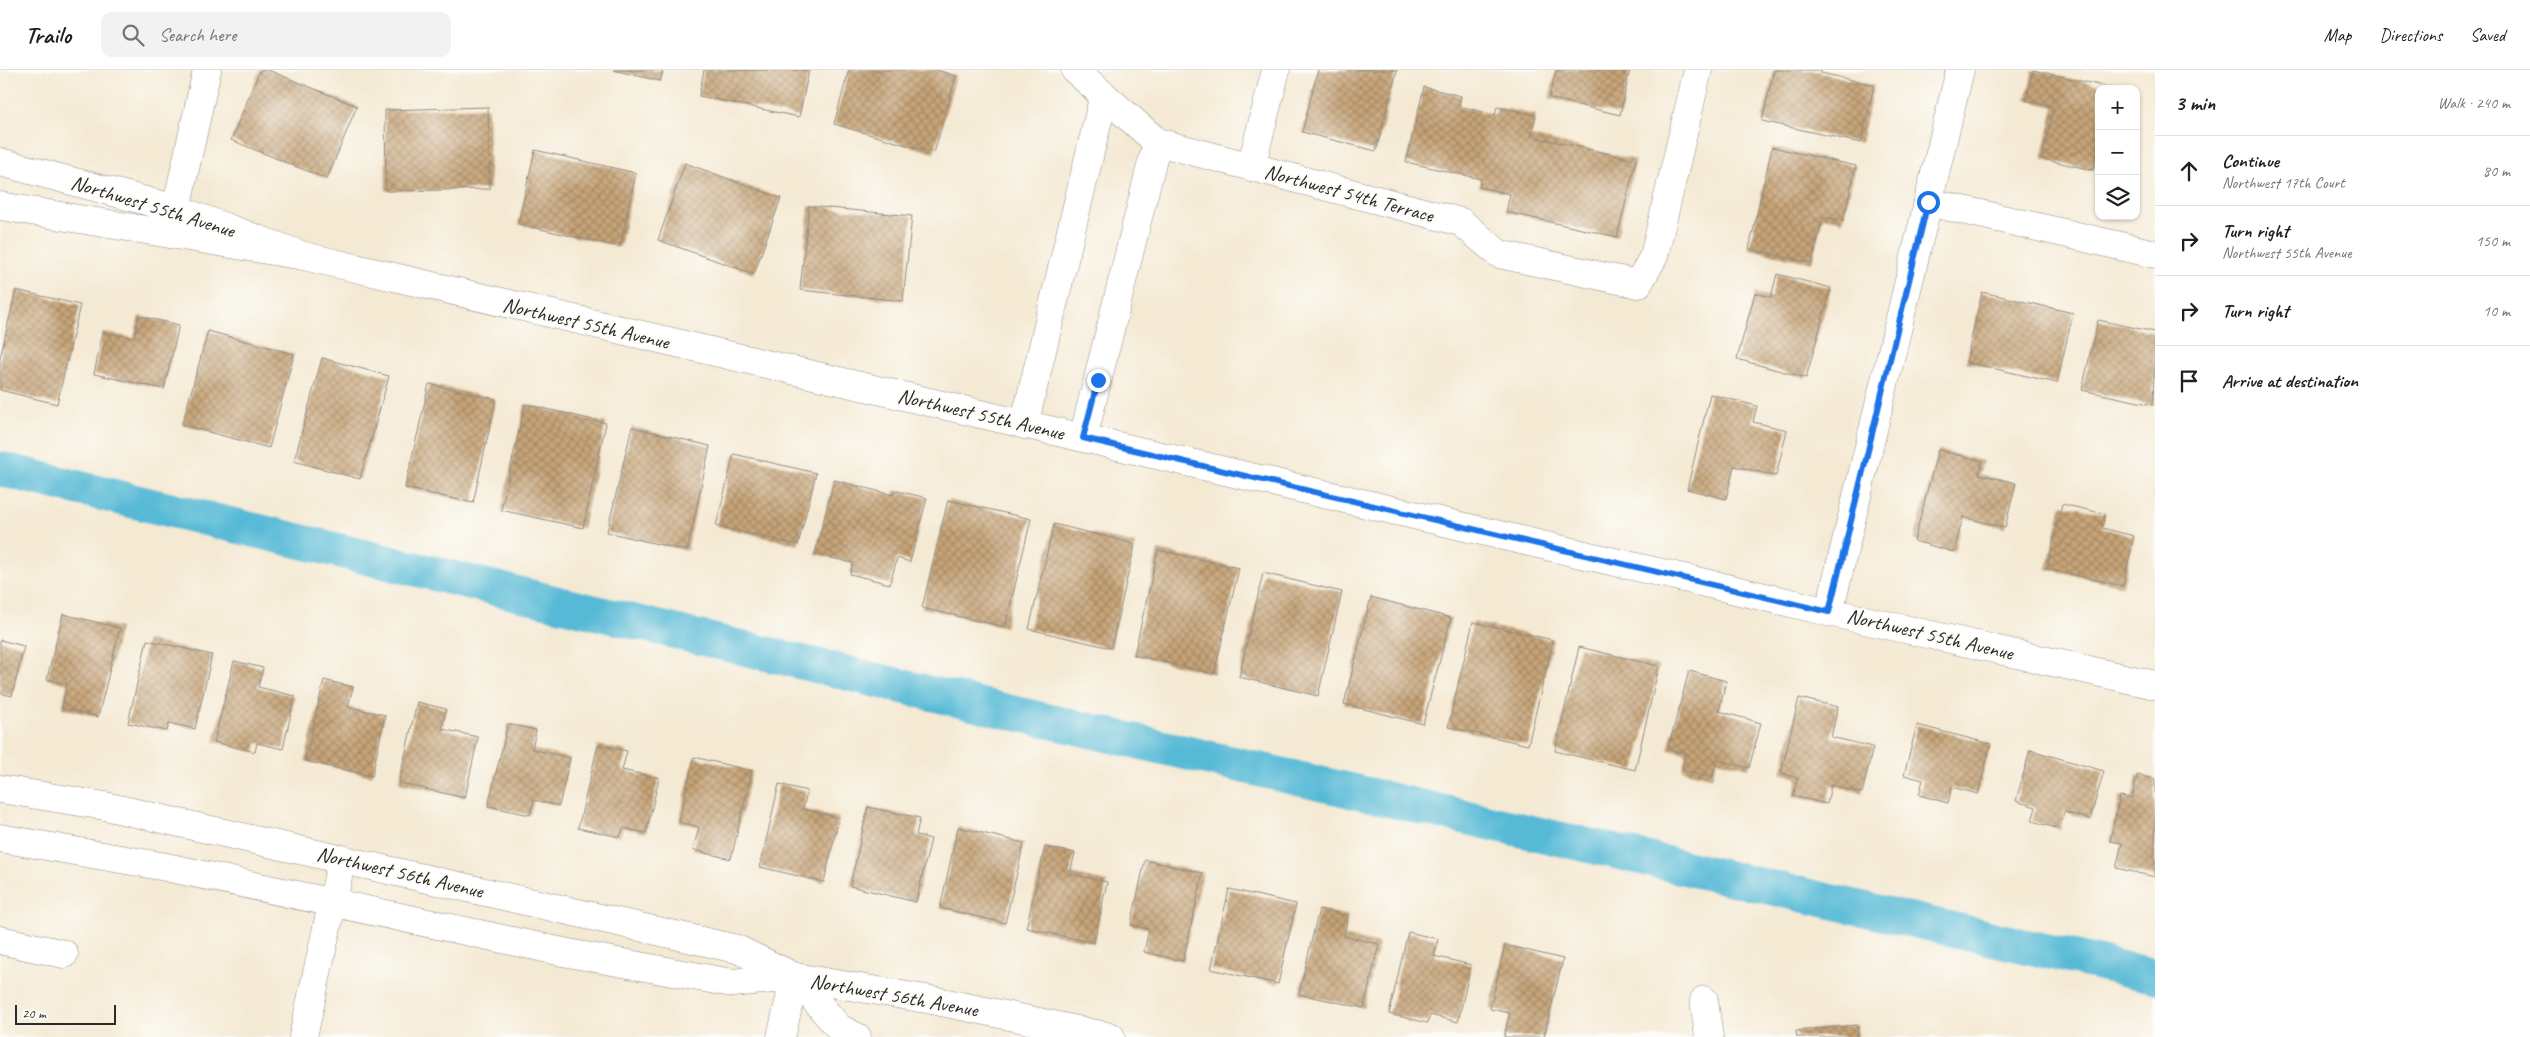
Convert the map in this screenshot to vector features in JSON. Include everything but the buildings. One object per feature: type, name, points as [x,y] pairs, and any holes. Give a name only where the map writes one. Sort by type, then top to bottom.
[{"type":"street","points":[[176,209],[207,70]]},
{"type":"street","name":"Northwest 54th Terrace","points":[[1076,70],[1158,142],[1461,222],[1499,254],[1638,284],[1654,256],[1698,70]]},
{"type":"street","points":[[1251,167],[1276,70]]},
{"type":"street","points":[[1829,612],[1960,70]]},
{"type":"street","points":[[1024,424],[1104,95]]},
{"type":"street","points":[[1083,438],[1158,142]]},
{"type":"street","name":"Northwest 55th Avenue","points":[[0,162],[176,209],[304,256]]},
{"type":"street","points":[[1928,202],[2155,254]]},
{"type":"street","name":"Northwest 55th Avenue","points":[[0,206],[304,256],[1829,612],[2155,684]]},
{"type":"street","name":"Northwest 56th Avenue","points":[[0,789],[105,806],[737,949],[795,977]]},
{"type":"street","name":"Northwest 56th Avenue","points":[[0,838],[166,866],[563,952],[732,983],[795,977],[932,1000],[1111,1037]]},
{"type":"street","points":[[303,1037],[342,859]]},
{"type":"street","points":[[0,940],[64,954]]},
{"type":"street","points":[[781,1037],[795,977]]},
{"type":"street","points":[[795,977],[839,1028],[857,1037]]},
{"type":"street","points":[[1704,1000],[1709,1037]]},
{"type":"waterway","points":[[0,469],[983,706],[2155,976]]},
{"type":"route","points":[[1098,380],[1083,438],[1829,612],[1928,202]]}]
